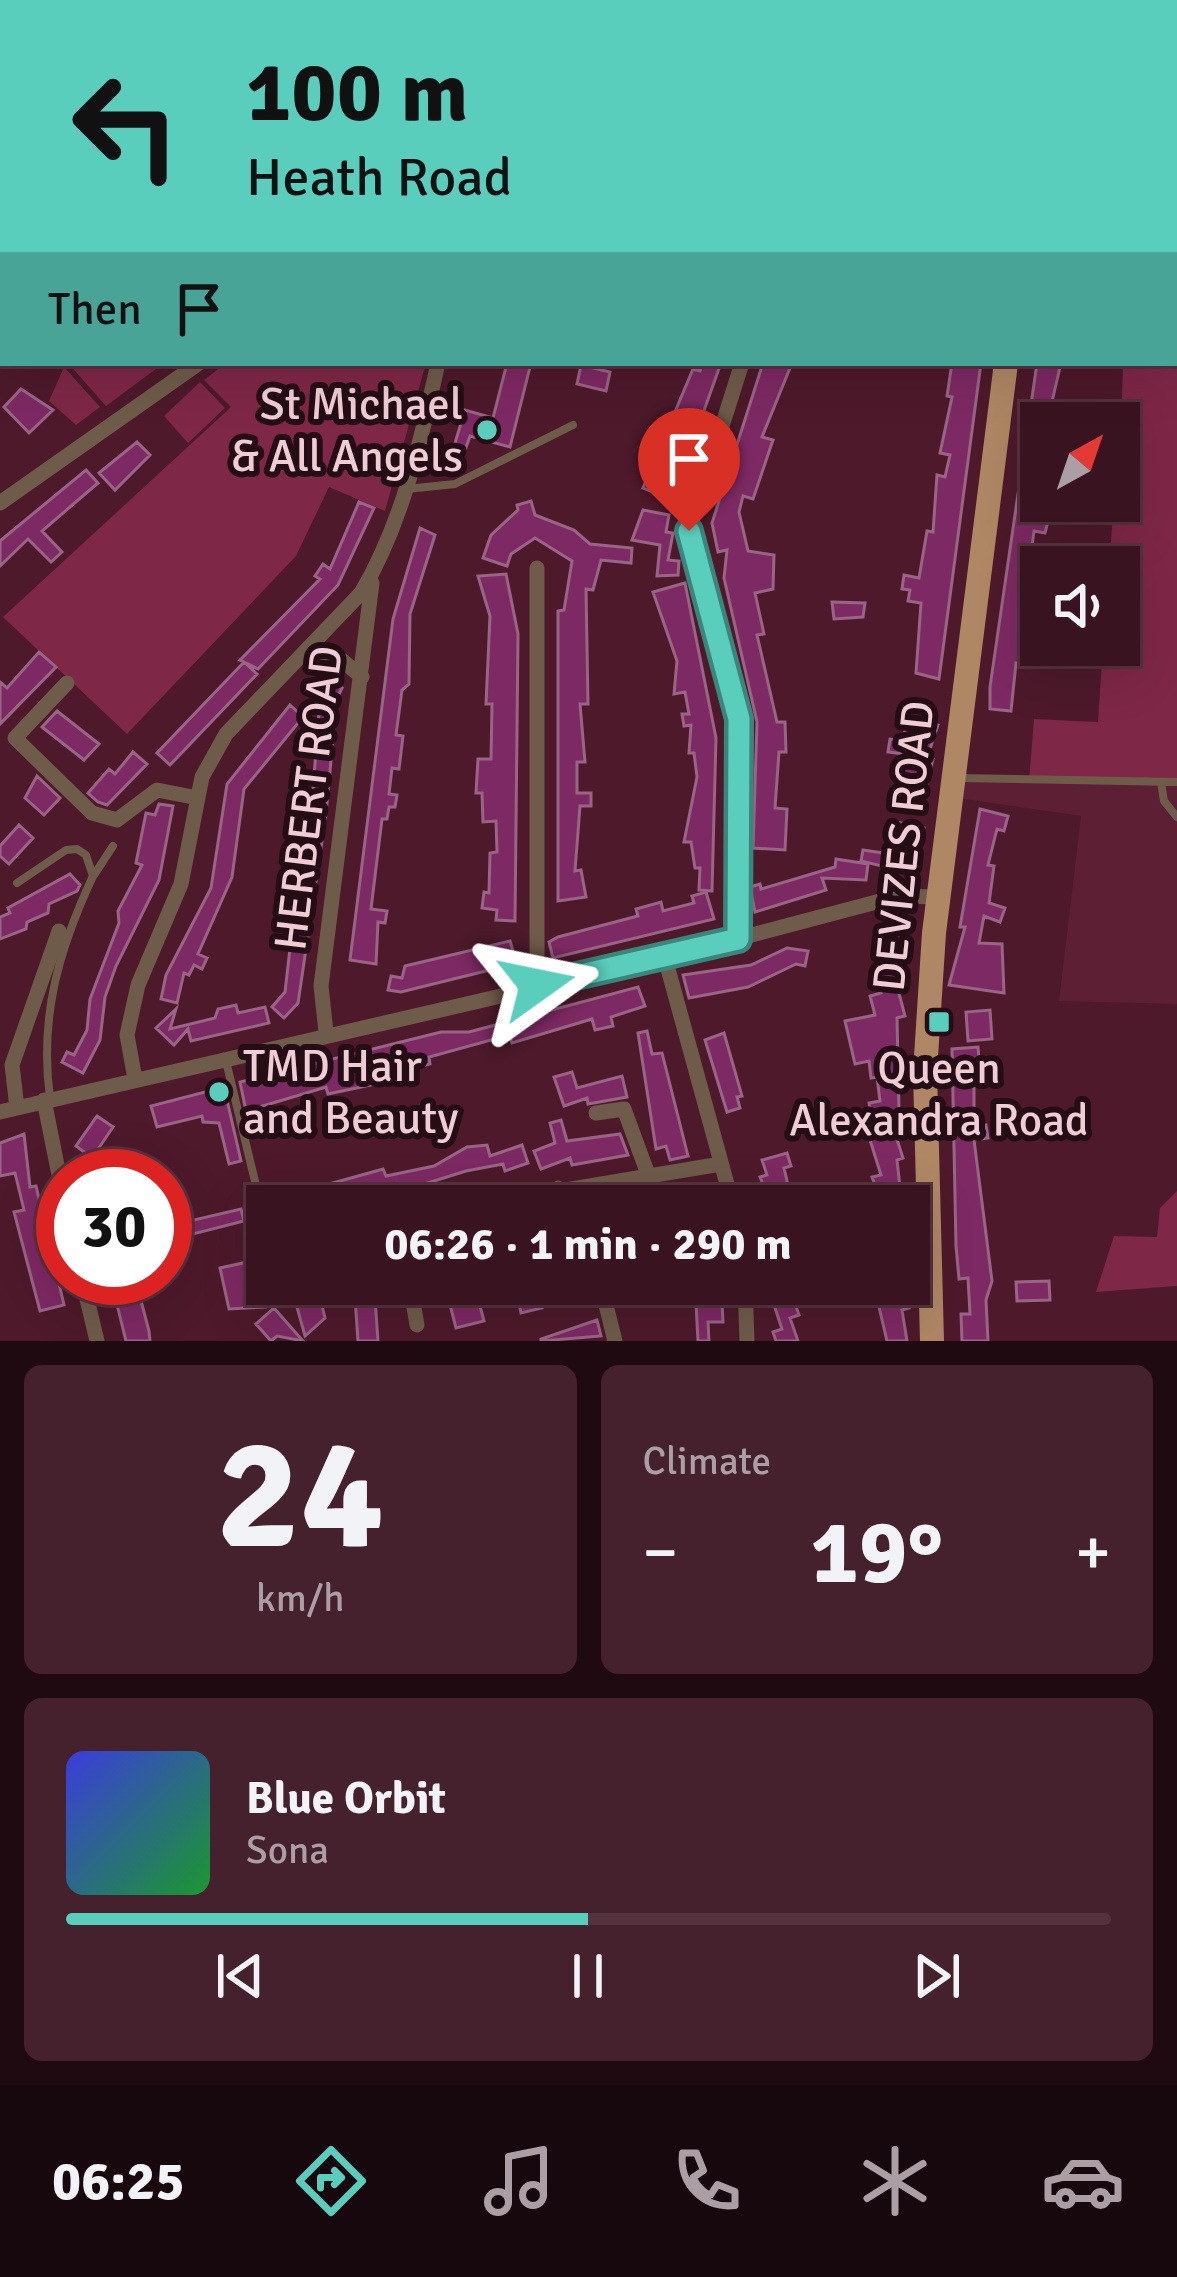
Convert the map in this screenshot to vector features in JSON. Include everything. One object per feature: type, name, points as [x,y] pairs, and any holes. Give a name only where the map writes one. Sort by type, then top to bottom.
[{"type":"main road","name":"DEVIZES ROAD","points":[[932,1341],[925,1072],[938,897],[1006,366]]},
{"type":"street","points":[[0,503],[195,366]]},
{"type":"street","points":[[135,1079],[129,1022],[144,964],[181,884],[198,799],[214,749],[361,593],[374,572],[405,489],[437,366]]},
{"type":"street","points":[[738,939],[739,719],[689,531],[741,366]]},
{"type":"street","points":[[537,568],[537,985]]},
{"type":"street","name":"HERBERT ROAD","points":[[326,1032],[321,986],[374,572]]},
{"type":"street","points":[[302,656],[332,652],[362,677]]},
{"type":"street","points":[[68,683],[15,738],[92,813],[117,820],[157,790],[198,799]]},
{"type":"street","points":[[59,931],[40,958],[12,1065],[8,1110],[326,1032],[664,958],[899,896],[938,897]]},
{"type":"street","points":[[664,958],[727,1185]]},
{"type":"street","points":[[47,1100],[55,1149]]},
{"type":"street","points":[[596,1113],[624,1108],[649,1177]]},
{"type":"street","points":[[583,1185],[721,1164]]},
{"type":"street","points":[[88,1305],[97,1341]]},
{"type":"street","points":[[414,1305],[417,1325]]},
{"type":"street","points":[[746,1305],[747,1341]]},
{"type":"street","points":[[611,1309],[615,1341]]},
{"type":"lane","points":[[405,489],[455,484],[573,425]]},
{"type":"lane","points":[[952,778],[1177,782]]},
{"type":"lane","points":[[1161,782],[1164,801],[1177,818]]},
{"type":"lane","points":[[47,1100],[45,1060],[56,968],[93,876],[113,846]]},
{"type":"lane","points":[[17,883],[66,850],[86,855],[93,876]]},
{"type":"lane","points":[[225,1057],[256,1185]]},
{"type":"shaded area","points":[[71,366],[160,366],[106,406]]},
{"type":"shaded area","points":[[222,366],[425,366],[385,511],[329,487],[296,556],[127,734],[3,617],[231,407],[204,380]]},
{"type":"shaded area","points":[[1123,366],[1177,366],[1177,782],[1029,782],[1034,719],[1098,722],[1102,666],[1140,666],[1140,546],[1111,546],[1112,522],[1140,522],[1140,402],[1122,402]]},
{"type":"shaded area","points":[[64,367],[100,407],[76,425],[49,401]]},
{"type":"shaded area","points":[[200,382],[225,408],[188,443],[164,416]]},
{"type":"shaded area","points":[[952,778],[1177,782],[1177,1004],[1059,1001],[1081,816],[950,797]]},
{"type":"shaded area","points":[[1177,1191],[1177,1286],[1096,1292],[1114,1236],[1157,1237],[1160,1208]]},
{"type":"building","points":[[506,366],[530,366],[510,447],[470,436],[463,456],[452,453],[465,410],[493,418]]},
{"type":"building","points":[[581,366],[610,372],[606,391],[577,384]]},
{"type":"building","points":[[701,366],[720,366],[672,500],[643,488],[693,369],[700,371]]},
{"type":"building","points":[[762,366],[791,366],[762,437],[773,440],[753,499],[743,496],[739,512],[748,551],[774,555],[773,589],[755,593],[764,634],[757,635],[777,722],[785,722],[786,752],[779,752],[775,808],[787,809],[785,850],[753,848],[757,722],[724,578],[727,550],[718,552],[712,523]]},
{"type":"building","points":[[952,366],[981,366],[939,679],[916,673],[921,603],[908,601],[910,590],[902,589],[904,575],[919,578],[927,531],[933,532],[937,475],[945,477],[950,455],[940,453],[952,397],[947,396]]},
{"type":"building","points":[[1037,366],[1060,366],[1052,402],[1031,402]]},
{"type":"building","points":[[21,389],[53,410],[29,433],[4,407]]},
{"type":"building","points":[[137,442],[150,455],[115,490],[99,473]]},
{"type":"building","points":[[86,470],[98,483],[42,531],[62,552],[51,562],[28,539],[0,566],[0,541]]},
{"type":"building","points":[[1020,480],[1020,522],[1048,522],[1045,533],[1034,531],[1032,546],[1020,546],[1020,664],[1016,663],[1011,711],[990,709]]},
{"type":"building","points":[[531,501],[535,515],[574,530],[590,544],[632,548],[631,563],[601,560],[593,590],[586,589],[588,704],[580,704],[585,762],[577,762],[577,793],[591,793],[591,806],[580,806],[575,871],[581,870],[586,897],[558,901],[558,611],[564,610],[572,561],[535,538],[511,554],[507,566],[483,558],[491,535],[518,510],[517,505]]},
{"type":"building","points":[[359,502],[374,508],[338,585],[258,669],[240,660],[320,579],[315,576],[323,564],[330,569]]},
{"type":"building","points":[[643,510],[669,515],[666,532],[673,533],[668,560],[679,561],[678,575],[657,576],[660,545],[632,540]]},
{"type":"building","points":[[420,528],[435,535],[410,614],[409,684],[402,690],[396,735],[403,736],[399,769],[392,768],[389,794],[397,795],[395,807],[389,807],[387,819],[382,819],[371,909],[387,911],[385,923],[378,922],[376,964],[350,960],[393,619]]},
{"type":"building","points":[[506,574],[518,634],[515,921],[496,920],[497,910],[482,908],[484,892],[489,893],[490,853],[497,852],[496,821],[483,822],[482,793],[476,793],[478,759],[491,759],[492,704],[486,704],[490,616],[478,576]]},
{"type":"building","points":[[685,583],[716,738],[712,891],[699,890],[700,868],[695,868],[691,842],[684,842],[697,777],[694,753],[689,753],[691,725],[684,726],[682,714],[689,714],[685,692],[674,694],[677,661],[653,592]]},
{"type":"building","points":[[832,602],[865,603],[863,617],[834,619]]},
{"type":"building","points":[[39,652],[56,667],[0,724],[0,682],[7,688]]},
{"type":"building","points":[[244,662],[257,674],[170,765],[157,753]]},
{"type":"building","points":[[310,680],[342,688],[328,717],[335,718],[326,814],[298,1003],[284,1018],[272,1007],[285,992],[300,861],[305,862],[310,828],[320,699],[304,692]]},
{"type":"building","points":[[290,705],[303,717],[244,789],[232,877],[198,954],[207,958],[202,969],[194,965],[189,975],[184,973],[177,1003],[161,999],[166,975],[211,888],[227,784]]},
{"type":"building","points":[[57,711],[99,744],[84,760],[42,727]]},
{"type":"building","points":[[910,716],[938,725],[927,758],[933,759],[927,784],[898,776],[904,754],[888,752],[890,739],[902,740]]},
{"type":"building","points":[[133,752],[147,764],[107,805],[98,802],[88,793],[109,769],[115,774]]},
{"type":"building","points":[[37,776],[60,798],[44,815],[25,798]]},
{"type":"building","points":[[159,804],[173,806],[159,880],[116,966],[105,997],[100,1040],[83,1073],[62,1062],[67,1052],[74,1055],[87,1030],[90,999],[119,923],[118,911],[142,865],[136,863],[146,813],[155,815]]},
{"type":"building","points":[[980,809],[1008,816],[1004,831],[997,829],[988,865],[994,866],[989,903],[1005,908],[1000,922],[984,916],[979,943],[1002,944],[1004,993],[949,985],[965,927],[960,927]]},
{"type":"building","points":[[897,822],[924,828],[914,874],[861,861],[863,850],[890,854]]},
{"type":"building","points":[[19,825],[33,838],[9,864],[0,856],[0,846]]},
{"type":"building","points":[[836,859],[868,864],[866,880],[822,878],[826,890],[755,912],[750,887],[760,884],[761,889],[835,867]]},
{"type":"building","points":[[70,874],[80,885],[77,891],[49,904],[48,913],[27,922],[26,929],[0,939],[0,917],[10,913],[8,908]]},
{"type":"building","points":[[706,892],[714,919],[553,958],[549,942],[558,937],[638,916],[636,909],[661,902],[663,911],[694,903],[692,896]]},
{"type":"building","points":[[903,927],[907,942],[899,943],[906,980],[896,982],[905,1016],[897,1018],[899,1111],[871,1114],[869,1103],[880,1101],[877,1077],[871,1078],[869,1061],[855,1064],[845,1021],[875,1015],[870,996],[881,993],[877,970],[883,969],[885,957],[879,932]]},
{"type":"building","points":[[510,941],[516,961],[502,967],[401,992],[388,990],[391,976],[402,978],[405,966]]},
{"type":"building","points":[[787,948],[808,951],[805,966],[796,964],[748,987],[689,998],[683,975],[751,965]]},
{"type":"building","points":[[638,987],[645,1006],[611,1017],[613,1026],[595,1030],[592,1019],[512,1043],[509,1035],[429,1057],[430,1064],[374,1079],[376,1084],[328,1094],[326,1087],[246,1111],[240,1082],[441,1032],[469,1032]]},
{"type":"building","points":[[236,1005],[238,1013],[265,1007],[269,1023],[191,1041],[188,1029],[174,1045],[156,1028],[176,1009],[170,1029],[215,1018],[218,1009]]},
{"type":"building","points":[[990,1010],[992,1039],[968,1041],[966,1012]]},
{"type":"building","points":[[647,1031],[652,1054],[662,1053],[688,1156],[670,1160],[666,1146],[656,1149],[638,1033]]},
{"type":"building","points":[[724,1033],[742,1096],[737,1097],[740,1108],[727,1112],[705,1040]]},
{"type":"building","points":[[978,1047],[981,1083],[974,1084],[974,1127],[986,1125],[988,1138],[974,1140],[992,1281],[986,1300],[988,1341],[962,1341],[961,1314],[970,1314],[968,1278],[959,1279],[956,1246],[952,1049]]},
{"type":"building","points":[[572,1072],[577,1088],[622,1076],[627,1097],[588,1104],[587,1098],[564,1106],[554,1077]]},
{"type":"building","points":[[224,1087],[241,1161],[229,1164],[219,1123],[203,1122],[202,1116],[157,1127],[151,1106]]},
{"type":"building","points":[[97,1116],[113,1127],[98,1149],[76,1146]]},
{"type":"building","points":[[561,1120],[567,1141],[620,1134],[628,1155],[572,1165],[570,1158],[541,1169],[534,1151],[555,1143],[550,1123]]},
{"type":"building","points":[[893,1127],[903,1158],[897,1160],[900,1185],[875,1185],[872,1177],[881,1175],[872,1133]]},
{"type":"building","points":[[24,1134],[30,1187],[36,1186],[36,1296],[14,1212],[24,1210],[15,1173],[0,1176],[0,1143]]},
{"type":"building","points":[[487,1145],[490,1156],[522,1145],[528,1163],[505,1171],[503,1164],[466,1171],[421,1185],[326,1185],[383,1169],[386,1176],[434,1166],[467,1147]]},
{"type":"building","points":[[787,1153],[788,1185],[763,1185],[760,1177],[767,1175],[762,1160]]},
{"type":"building","points":[[241,1209],[244,1221],[192,1234],[192,1220]]},
{"type":"building","points":[[246,1262],[246,1305],[265,1307],[229,1309],[220,1268]]},
{"type":"building","points":[[1049,1281],[1050,1300],[1017,1301],[1016,1282]]},
{"type":"building","points":[[117,1305],[142,1305],[150,1341],[126,1341]]},
{"type":"building","points":[[296,1305],[322,1305],[325,1318],[305,1336]]},
{"type":"building","points":[[355,1305],[375,1305],[378,1341],[358,1341]]},
{"type":"building","points":[[450,1305],[480,1305],[484,1321],[456,1328]]},
{"type":"building","points":[[519,1305],[541,1305],[542,1308],[521,1313]]},
{"type":"building","points":[[696,1305],[722,1305],[723,1322],[708,1322],[709,1341],[698,1341]]},
{"type":"building","points":[[774,1305],[795,1305],[799,1315],[790,1318],[798,1341],[776,1341],[773,1332],[782,1329]]},
{"type":"building","points":[[879,1305],[908,1305],[902,1310],[907,1341],[887,1341]]},
{"type":"building","points":[[274,1308],[303,1341],[277,1336],[271,1341],[256,1324]]},
{"type":"building","points":[[597,1320],[601,1336],[541,1341],[541,1339]]},
{"type":"place","name":"St Michael & All Angels","points":[[487,430]]},
{"type":"place","name":"Queen Alexandra Road","points":[[939,1022]]},
{"type":"place","name":"TMD Hair and Beauty","points":[[219,1092]]},
{"type":"route","points":[[537,985],[738,939],[739,719],[689,531]]}]
